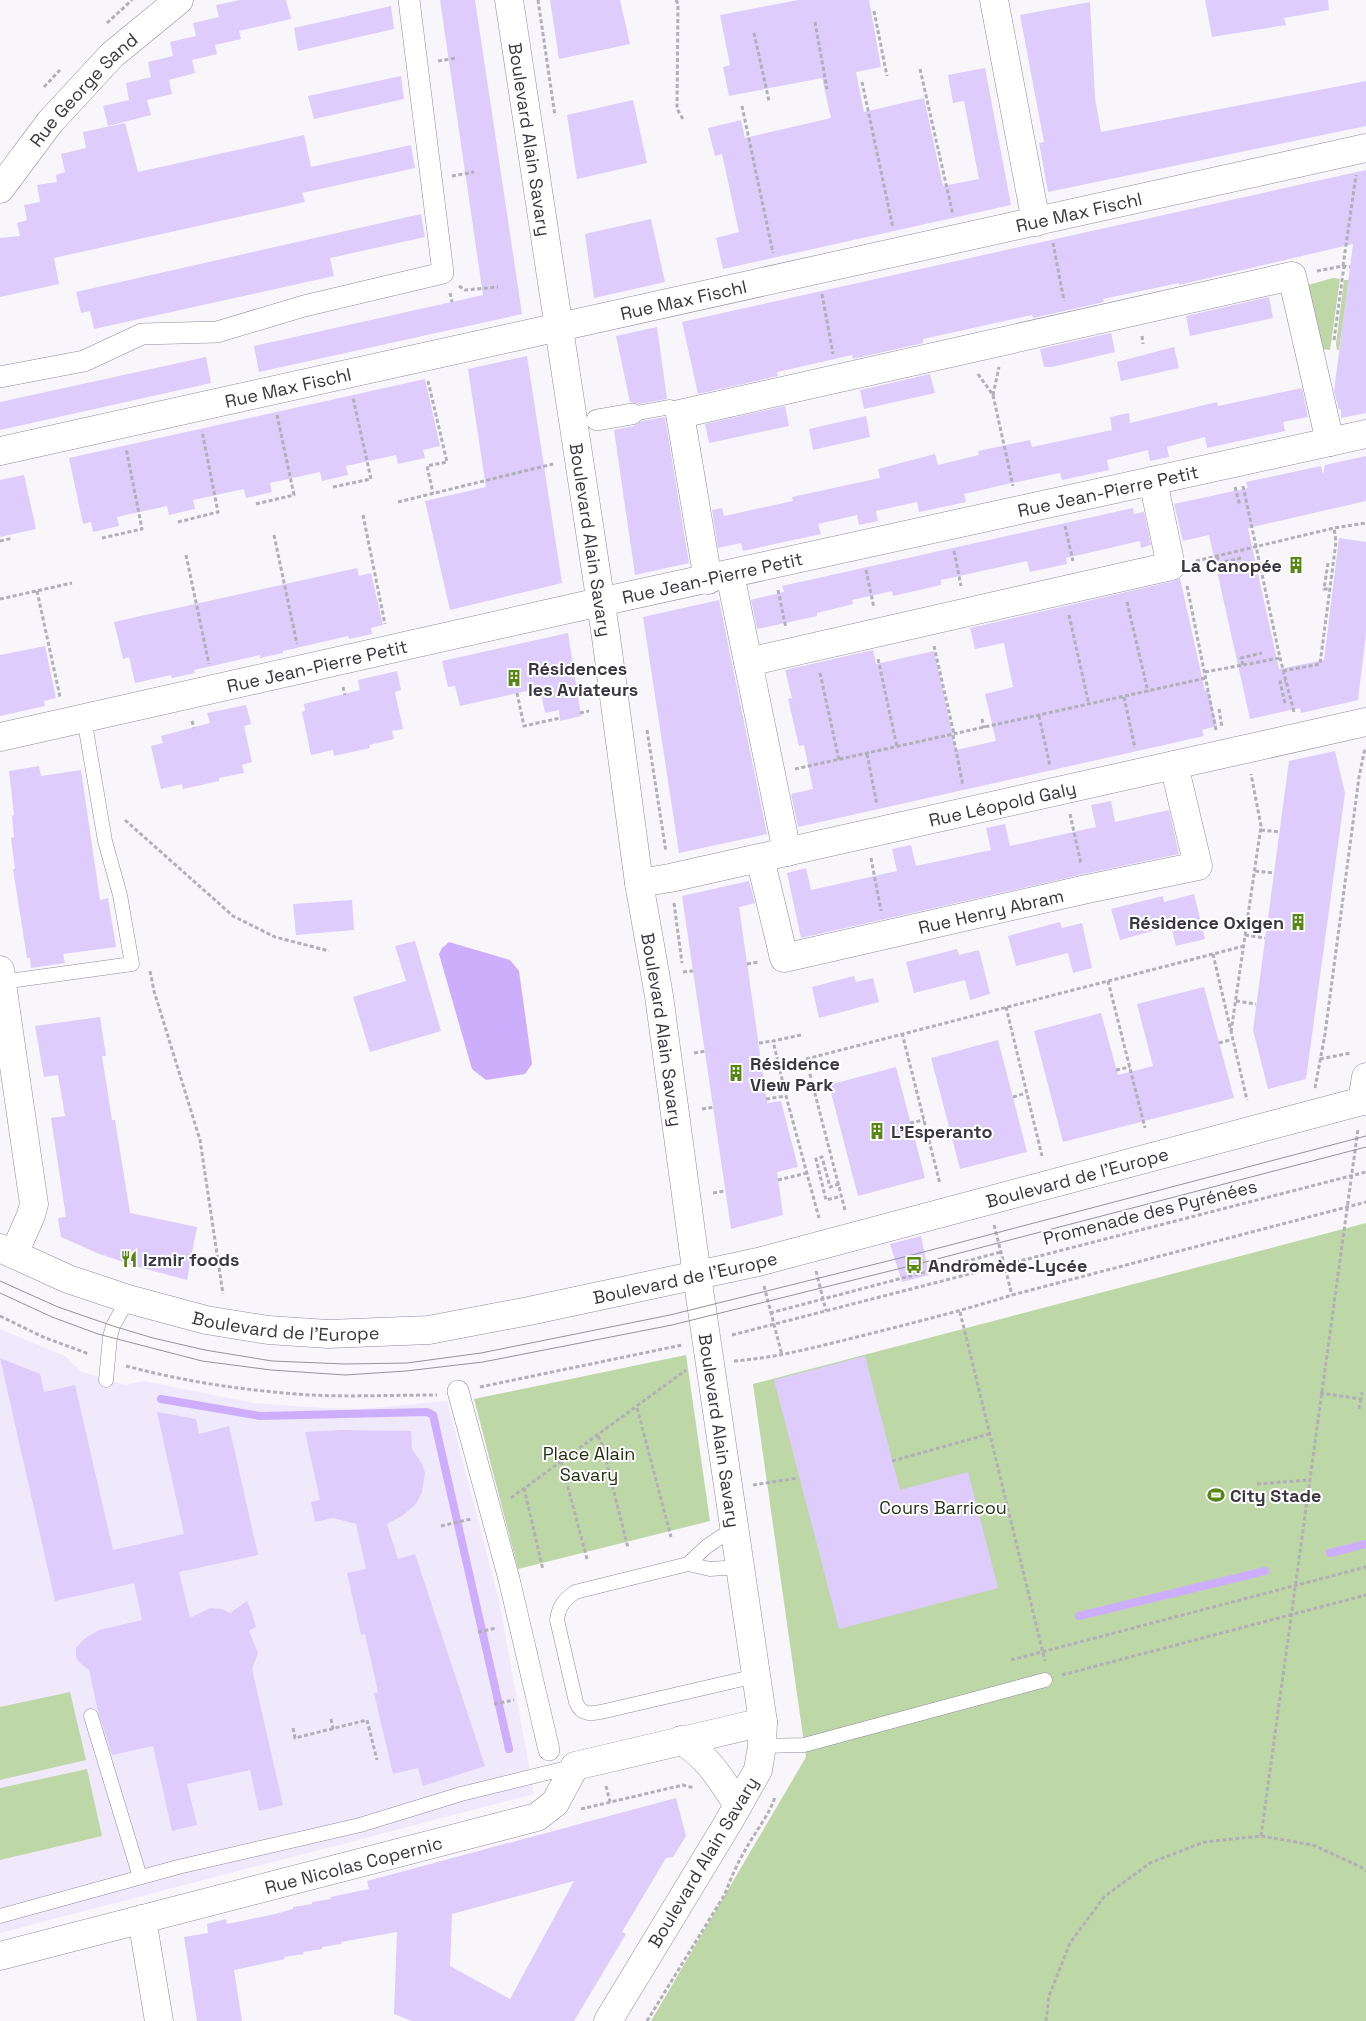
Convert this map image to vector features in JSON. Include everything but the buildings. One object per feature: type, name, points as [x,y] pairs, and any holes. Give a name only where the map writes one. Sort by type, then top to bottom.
[{"type":"street","name":"Rue George Sand","points":[[0,189],[50,122],[112,55],[179,0]]},
{"type":"street","points":[[0,377],[84,360],[142,334],[217,332],[304,306],[444,272],[409,0]]},
{"type":"street","name":"Boulevard Alain Savary","points":[[509,0],[600,602],[639,883],[659,996],[697,1276],[756,1676],[762,1734],[758,1770],[608,2021]]},
{"type":"street","points":[[994,0],[1043,229]]},
{"type":"street","name":"Rue Max Fischl","points":[[0,451],[558,328],[1043,229],[1361,158]]},
{"type":"street","points":[[787,852],[748,662],[719,577],[680,414],[1292,276],[1330,442]]},
{"type":"street","points":[[597,420],[632,414]]},
{"type":"street","name":"Rue Jean-Pierre Petit","points":[[0,736],[1366,434]]},
{"type":"street","points":[[748,662],[1171,566],[1153,481]]},
{"type":"street","name":"Rue Léopold Galy","points":[[639,883],[670,878],[1366,722]]},
{"type":"street","name":"Rue Henry Abram","points":[[760,858],[784,958],[1086,889],[1198,866],[1174,765]]},
{"type":"street","points":[[1,976],[6,1052],[34,1204],[31,1215],[7,1251]]},
{"type":"street","name":"Boulevard de l'Europe","points":[[7,1251],[68,1279],[128,1299],[206,1320],[268,1330],[328,1334],[429,1330],[529,1311],[758,1262],[1363,1101]]},
{"type":"street","points":[[458,1391],[509,1579],[549,1750]]},
{"type":"street","points":[[575,1766],[681,1740],[762,1734]]},
{"type":"street","points":[[681,1740],[711,1765],[733,1814]]},
{"type":"street","name":"Rue Nicolas Copernic","points":[[0,1956],[537,1817],[556,1803],[575,1766]]},
{"type":"street","points":[[142,1919],[159,2021]]},
{"type":"lane","points":[[632,414],[670,407],[680,414]]},
{"type":"lane","points":[[1,976],[132,964],[120,895],[105,841],[84,718]]},
{"type":"lane","points":[[106,1380],[107,1360],[113,1326],[128,1299]]},
{"type":"lane","points":[[688,1564],[706,1547],[734,1528]]},
{"type":"lane","points":[[740,1567],[710,1569],[688,1564],[575,1592],[563,1601],[557,1620],[579,1708],[586,1713],[756,1676]]},
{"type":"lane","points":[[762,1734],[804,1745],[1047,1679]]},
{"type":"lane","points":[[91,1716],[140,1877]]},
{"type":"lane","points":[[0,1916],[140,1877],[360,1825],[461,1794],[575,1766]]},
{"type":"path","points":[[676,0],[678,4],[677,109],[683,119]]},
{"type":"path","points":[[874,11],[887,76]]},
{"type":"path","points":[[814,22],[827,89]]},
{"type":"path","points":[[754,33],[768,101]]},
{"type":"path","points":[[920,69],[953,218]]},
{"type":"path","points":[[862,82],[894,231]]},
{"type":"path","points":[[742,106],[774,258]]},
{"type":"path","points":[[1310,352],[1332,354],[1343,266],[1361,158]]},
{"type":"path","points":[[1043,229],[1070,326]]},
{"type":"path","points":[[1292,276],[1343,266],[1350,267]]},
{"type":"path","points":[[444,272],[465,290],[498,287]]},
{"type":"path","points":[[820,286],[838,379]]},
{"type":"path","points":[[429,384],[447,462],[427,466],[433,493]]},
{"type":"path","points":[[993,395],[1018,511]]},
{"type":"path","points":[[333,487],[371,479],[354,401]]},
{"type":"path","points":[[256,504],[294,495],[278,419]]},
{"type":"path","points":[[178,522],[218,512],[203,435]]},
{"type":"path","points":[[102,538],[142,529],[126,452]]},
{"type":"path","points":[[398,502],[554,464]]},
{"type":"path","points":[[1242,478],[1280,658],[1294,714]]},
{"type":"path","points":[[1236,490],[1240,506]]},
{"type":"path","points":[[363,515],[387,630]]},
{"type":"path","points":[[1192,562],[1258,548],[1334,528],[1366,523]]},
{"type":"path","points":[[1283,671],[1320,664],[1336,542],[1334,528]]},
{"type":"path","points":[[1066,529],[1073,563]]},
{"type":"path","points":[[274,535],[298,650]]},
{"type":"path","points":[[0,542],[9,540],[8,536]]},
{"type":"path","points":[[955,554],[962,587]]},
{"type":"path","points":[[186,555],[210,670]]},
{"type":"path","points":[[1218,556],[1220,564],[1241,558]]},
{"type":"path","points":[[1328,563],[1324,589],[1330,589]]},
{"type":"path","points":[[866,572],[876,615]]},
{"type":"path","points":[[1122,577],[1148,692]]},
{"type":"path","points":[[1186,582],[1218,738]]},
{"type":"path","points":[[0,600],[72,583]]},
{"type":"path","points":[[777,587],[787,634]]},
{"type":"path","points":[[37,591],[61,702]]},
{"type":"path","points":[[1068,611],[1089,705]]},
{"type":"path","points":[[929,621],[962,784]]},
{"type":"path","points":[[1243,665],[1241,658],[1262,652]]},
{"type":"path","points":[[876,654],[897,747]]},
{"type":"path","points":[[1205,672],[1280,658]]},
{"type":"path","points":[[819,666],[839,760]]},
{"type":"path","points":[[787,770],[867,754],[1206,678]]},
{"type":"path","points":[[1285,703],[1280,682],[1286,681]]},
{"type":"path","points":[[517,693],[524,726],[560,718]]},
{"type":"path","points":[[1124,697],[1135,747]]},
{"type":"path","points":[[1219,709],[1222,726]]},
{"type":"path","points":[[580,713],[592,710]]},
{"type":"path","points":[[1039,716],[1050,767]]},
{"type":"path","points":[[982,719],[984,728]]},
{"type":"path","points":[[646,720],[667,860]]},
{"type":"path","points":[[1313,1096],[1326,1024],[1359,777],[1366,741]]},
{"type":"path","points":[[867,754],[877,802]]},
{"type":"path","points":[[1232,1032],[1261,830],[1250,770]]},
{"type":"path","points":[[1068,806],[1086,889]]},
{"type":"path","points":[[125,820],[233,916],[274,937],[329,951]]},
{"type":"path","points":[[1261,830],[1280,832]]},
{"type":"path","points":[[869,850],[885,934]]},
{"type":"path","points":[[1255,870],[1274,873]]},
{"type":"path","points":[[1245,935],[1265,938]]},
{"type":"path","points":[[845,1210],[806,1058],[1244,946]]},
{"type":"path","points":[[1213,954],[1247,1100]]},
{"type":"path","points":[[683,972],[693,971]]},
{"type":"path","points":[[1108,981],[1145,1128]]},
{"type":"path","points":[[154,991],[200,1140],[223,1294]]},
{"type":"path","points":[[1236,1002],[1256,1004]]},
{"type":"path","points":[[1006,1007],[1042,1156]]},
{"type":"path","points":[[902,1033],[940,1184]]},
{"type":"path","points":[[759,1043],[801,1035]]},
{"type":"path","points":[[1219,1043],[1233,1039]]},
{"type":"path","points":[[773,1041],[819,1218]]},
{"type":"path","points":[[694,1052],[706,1051]]},
{"type":"path","points":[[1320,1059],[1351,1053]]},
{"type":"path","points":[[1116,1070],[1130,1067]]},
{"type":"path","points":[[1013,1096],[1026,1093]]},
{"type":"path","points":[[766,1099],[786,1096]]},
{"type":"path","points":[[1261,1836],[1292,1615],[1294,1585],[1310,1480],[1320,1393],[1363,1101]]},
{"type":"path","points":[[702,1109],[714,1107]]},
{"type":"path","points":[[910,1123],[924,1120]]},
{"type":"path","points":[[839,1184],[830,1187],[822,1157],[816,1159],[826,1200],[842,1196]]},
{"type":"path","points":[[778,1180],[808,1172]]},
{"type":"path","name":"Promenade des Pyrénées","points":[[738,1334],[1366,1172]]},
{"type":"path","points":[[713,1193],[725,1191]]},
{"type":"path","points":[[740,1361],[782,1355],[960,1312],[1012,1295],[1366,1202]]},
{"type":"path","points":[[770,1313],[1001,1252]]},
{"type":"path","points":[[758,1262],[782,1355]]},
{"type":"path","points":[[815,1268],[826,1311]]},
{"type":"path","points":[[1008,1279],[1012,1295]]},
{"type":"path","points":[[960,1312],[1043,1652],[1047,1679],[1366,1595]]},
{"type":"path","points":[[0,1316],[43,1337],[107,1360],[181,1380],[312,1395],[440,1395],[690,1343]]},
{"type":"path","points":[[491,1512],[693,1367]]},
{"type":"path","points":[[1359,1409],[1362,1392]]},
{"type":"path","points":[[1320,1393],[1361,1399]]},
{"type":"path","points":[[637,1408],[671,1537]]},
{"type":"path","points":[[892,1461],[989,1434]]},
{"type":"path","points":[[598,1436],[602,1444],[628,1548]]},
{"type":"path","points":[[562,1461],[586,1559]]},
{"type":"path","points":[[760,1484],[798,1478]]},
{"type":"path","points":[[1257,1484],[1310,1480]]},
{"type":"path","points":[[524,1488],[543,1570]]},
{"type":"path","points":[[441,1526],[470,1520]]},
{"type":"path","points":[[1011,1660],[1366,1567]]},
{"type":"path","points":[[478,1632],[496,1628]]},
{"type":"path","points":[[494,1704],[511,1700]]},
{"type":"path","points":[[331,1719],[333,1729]]},
{"type":"path","points":[[293,1728],[295,1738],[367,1720],[377,1760]]},
{"type":"path","points":[[556,1803],[573,1811],[683,1785],[694,1788],[699,1795]]},
{"type":"path","name":"Boulevard Alain Savary","points":[[647,2021],[725,1894],[732,1874],[771,1809],[777,1791]]},
{"type":"path","points":[[733,1814],[752,1838]]},
{"type":"path","points":[[1046,2021],[1049,1996],[1070,1943],[1104,1897],[1150,1862],[1204,1842],[1261,1836],[1313,1845],[1366,1871]]},
{"type":"shaded area","points":[[449,942],[510,960],[519,971],[532,1064],[525,1074],[486,1080],[472,1069],[439,954],[442,948]]},
{"type":"shaded area","points":[[0,1329],[65,1356],[80,1371],[125,1385],[143,1381],[253,1403],[322,1408],[360,1409],[447,1401],[499,1600],[534,1794],[0,1933]]},
{"type":"green space","points":[[1333,278],[1340,279],[1330,350],[1322,349],[1308,285]]},
{"type":"green space","points":[[1344,280],[1349,280],[1339,350],[1337,350],[1336,344]]},
{"type":"green space","name":"Cours Barricou","points":[[1366,1223],[1366,2021],[651,2021],[806,1757],[753,1384]]},
{"type":"green space","name":"Place Alain Savary","points":[[686,1355],[710,1521],[518,1569],[474,1399]]},
{"type":"green space","points":[[70,1692],[86,1760],[0,1780],[0,1707]]},
{"type":"green space","points":[[87,1769],[102,1836],[0,1860],[0,1788]]},
{"type":"waterway","points":[[161,1399],[260,1416],[427,1412],[433,1415],[509,1749]]},
{"type":"waterway","points":[[1330,1553],[1366,1544]]},
{"type":"waterway","points":[[1079,1616],[1265,1571]]},
{"type":"tram line","points":[[0,1281],[58,1307],[113,1326],[153,1338],[205,1350],[272,1361],[345,1364],[407,1363],[481,1353],[670,1315],[912,1255],[1366,1136]]},
{"type":"tram line","points":[[0,1293],[52,1317],[98,1334],[202,1361],[271,1370],[345,1375],[406,1371],[483,1362],[672,1325],[914,1265],[1366,1147]]},
{"type":"place","name":"La Canopée","points":[[1296,565]]},
{"type":"place","name":"Résidences les Aviateurs","points":[[514,678]]},
{"type":"place","name":"Résidence Oxigen","points":[[1298,922]]},
{"type":"place","name":"Résidence View Park","points":[[736,1073]]},
{"type":"place","name":"L'Esperanto","points":[[877,1131]]},
{"type":"place","name":"Izmir foods","points":[[129,1259]]},
{"type":"place","name":"Andromède-Lycée","points":[[914,1265]]},
{"type":"place","name":"City Stade","points":[[1216,1495]]}]
